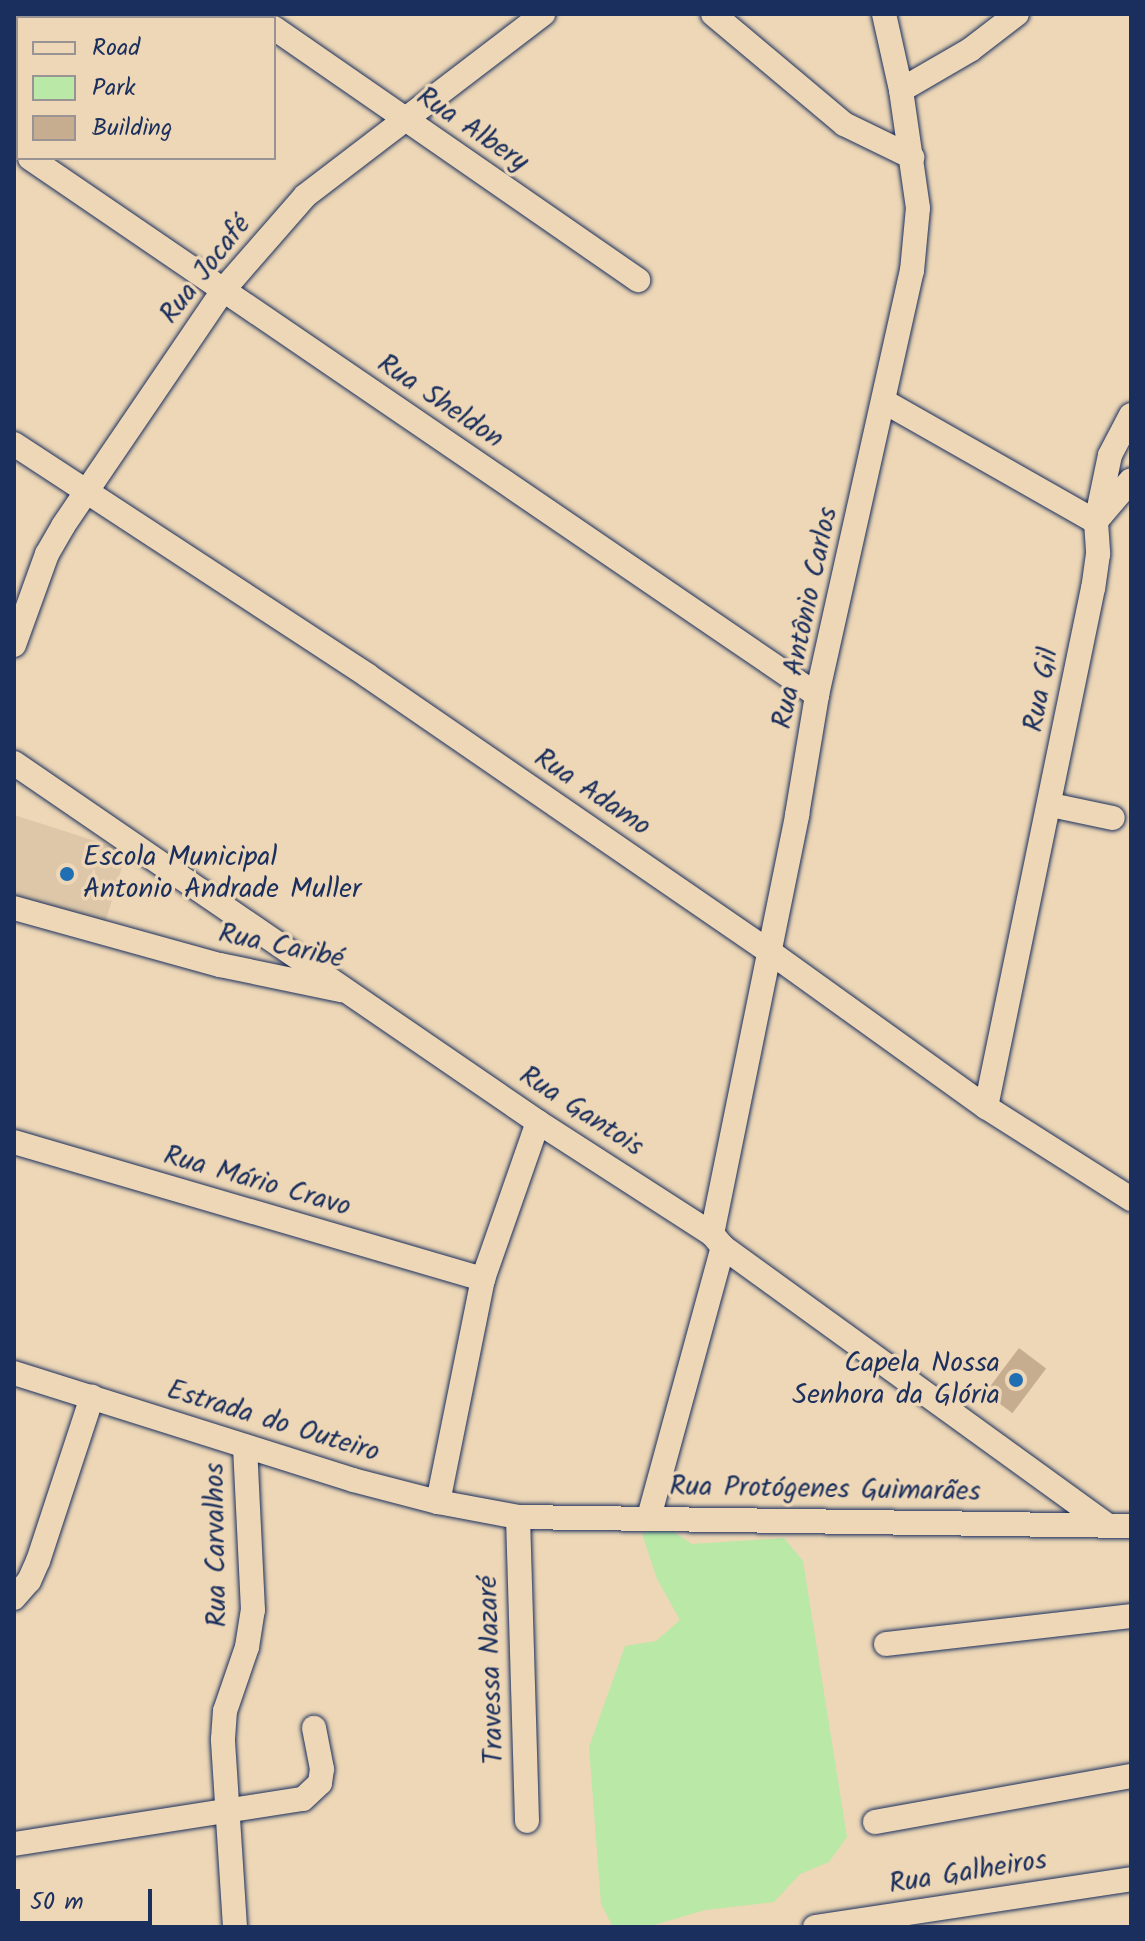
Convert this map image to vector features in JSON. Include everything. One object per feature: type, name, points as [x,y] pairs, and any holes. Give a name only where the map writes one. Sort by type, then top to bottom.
[{"type":"street","name":"Rua Jocafé","points":[[14,645],[47,554],[224,289],[305,196],[543,14]]},
{"type":"street","points":[[713,14],[844,124],[912,157]]},
{"type":"street","name":"Rua Antônio Carlos","points":[[649,1517],[718,1240],[817,695],[912,271],[918,208],[901,90],[884,14]]},
{"type":"street","points":[[901,90],[981,43],[1017,14]]},
{"type":"street","name":"Rua Albery","points":[[276,29],[638,280]]},
{"type":"street","name":"Rua Sheldon","points":[[33,160],[817,695]]},
{"type":"street","points":[[885,402],[1096,522],[1131,480]]},
{"type":"street","name":"Rua Gil","points":[[986,1107],[1051,805],[1093,588],[1098,554],[1096,522],[1110,455],[1131,415]]},
{"type":"street","name":"Rua Adamo","points":[[14,444],[89,490],[770,952],[986,1107],[1131,1199]]},
{"type":"street","name":"Rua Gantois","points":[[14,763],[538,1122],[718,1240],[1106,1524]]},
{"type":"street","points":[[1051,805],[1113,818]]},
{"type":"street","name":"Rua Caribé","points":[[14,908],[220,965],[351,992]]},
{"type":"street","points":[[438,1502],[483,1279],[538,1122]]},
{"type":"street","name":"Rua Mário Cravo","points":[[14,1142],[483,1279]]},
{"type":"street","name":"Estrada do Outeiro","points":[[14,1373],[245,1446],[438,1502],[518,1517]]},
{"type":"street","points":[[14,1598],[29,1581],[38,1561],[92,1397]]},
{"type":"street","name":"Rua Carvalhos","points":[[235,1927],[226,1812],[225,1711],[247,1647],[253,1610],[245,1446]]},
{"type":"street","name":"Rua Protógenes Guimarães","points":[[518,1517],[1131,1526]]},
{"type":"street","name":"Travessa Nazaré","points":[[518,1517],[527,1821]]},
{"type":"street","points":[[886,1644],[1131,1616]]},
{"type":"street","points":[[14,1844],[303,1799],[313,1793],[320,1783],[322,1769],[314,1728]]},
{"type":"street","points":[[875,1822],[1131,1776]]},
{"type":"street","name":"Rua Galheiros","points":[[815,1927],[1131,1879]]},
{"type":"shaded area","name":"Escola Municipal Antonio Andrade Muller","points":[[14,815],[127,851],[104,926],[14,897]]},
{"type":"green space","points":[[666,1527],[692,1544],[784,1538],[803,1561],[847,1837],[829,1862],[800,1874],[774,1902],[705,1910],[647,1927],[613,1927],[601,1904],[589,1747],[625,1646],[656,1641],[680,1620],[657,1579],[642,1534]]},
{"type":"building","name":"Capela Nossa Senhora da Glória","points":[[1019,1348],[1046,1368],[1012,1413],[985,1393]]},
{"type":"place","name":"Escola Municipal Antonio Andrade Muller","points":[[67,874]]},
{"type":"place","name":"Capela Nossa Senhora da Glória","points":[[1016,1380]]}]
